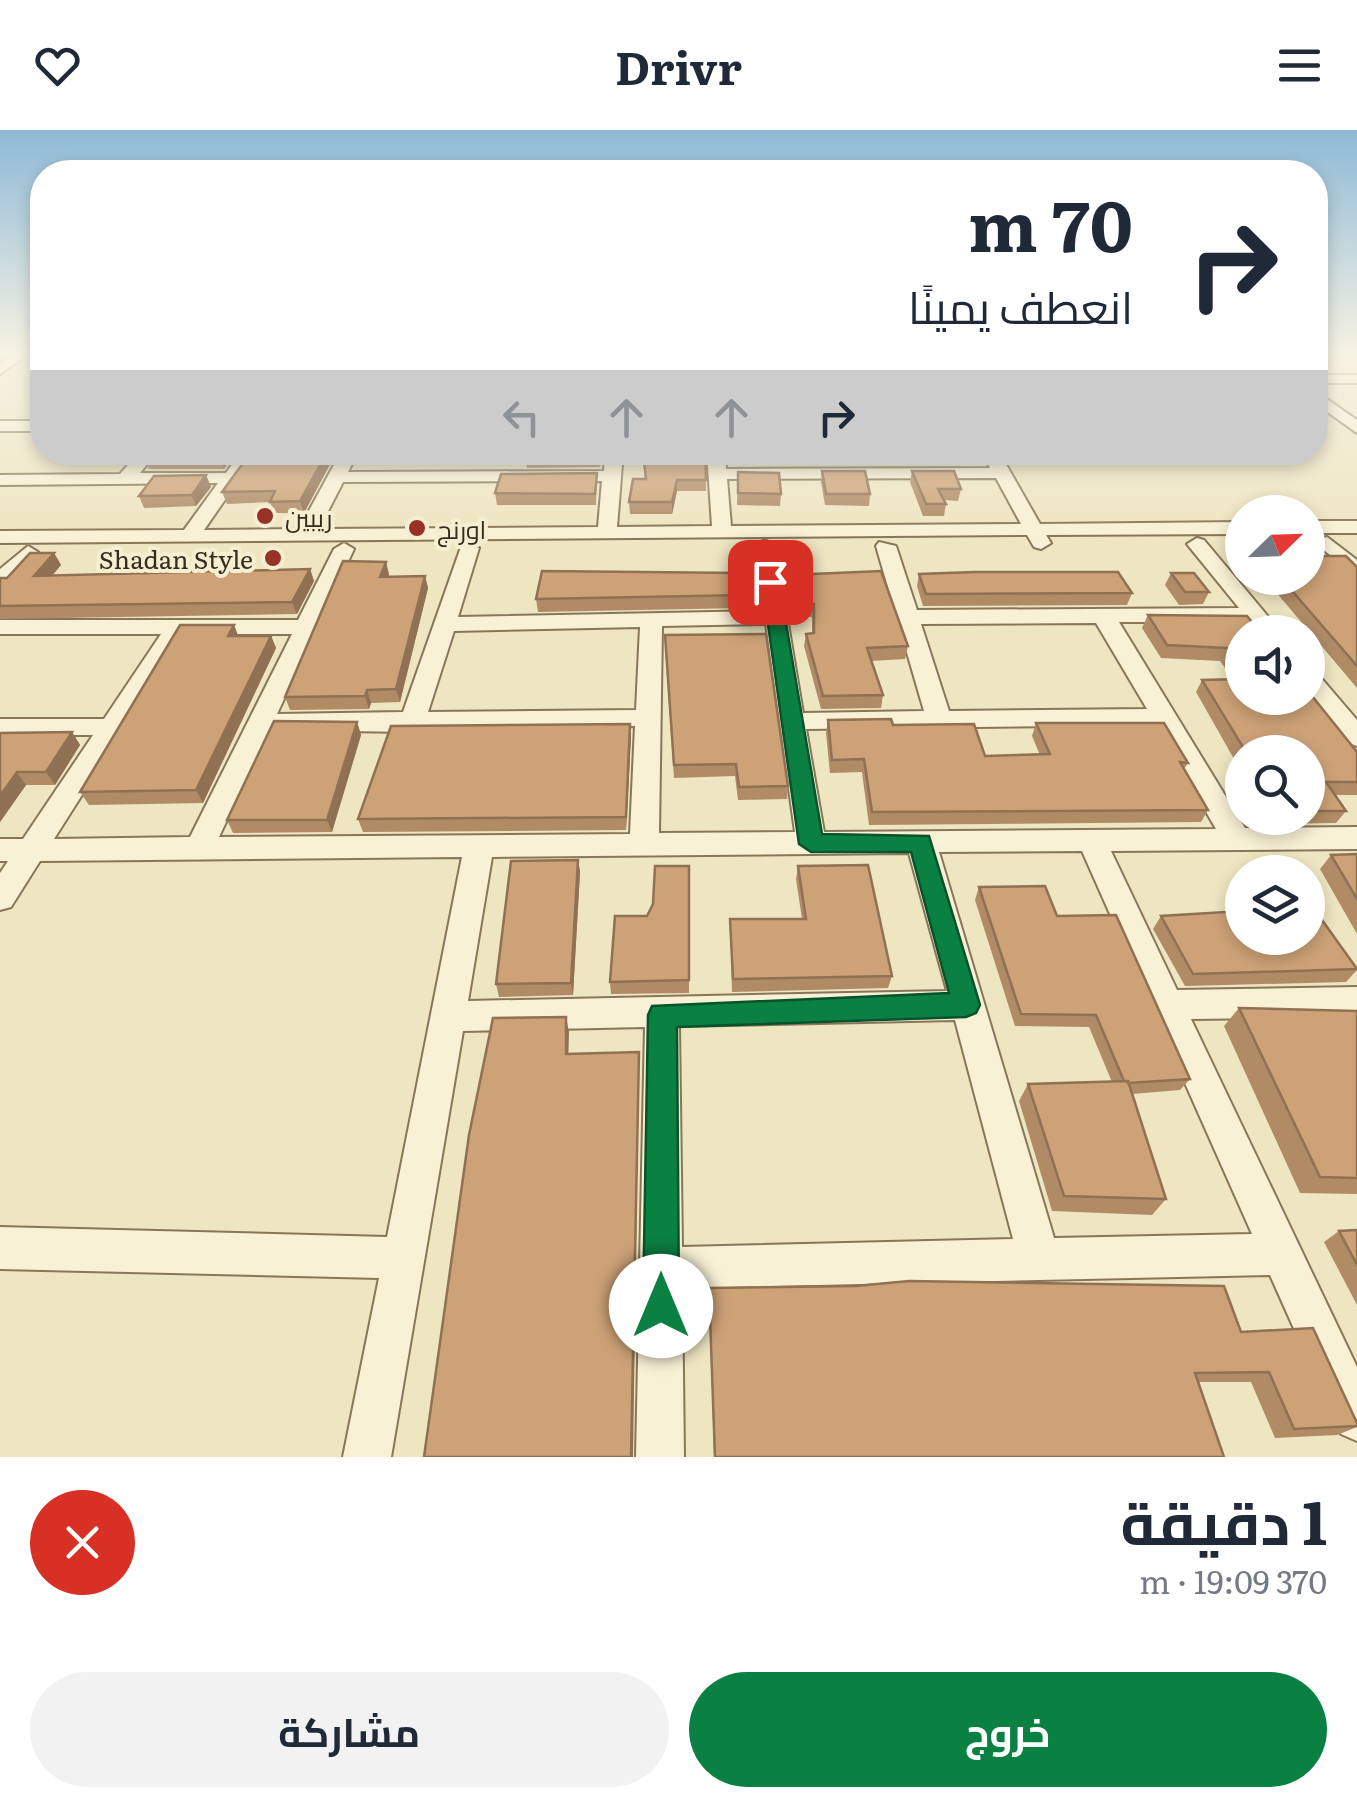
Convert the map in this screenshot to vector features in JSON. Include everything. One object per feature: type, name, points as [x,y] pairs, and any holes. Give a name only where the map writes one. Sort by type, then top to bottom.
[{"type":"street","points":[[0,426],[30,426]]},
{"type":"street","points":[[0,442],[19,426]]},
{"type":"street","points":[[125,479],[137,465]]},
{"type":"street","points":[[190,535],[241,465]]},
{"type":"street","points":[[306,534],[343,465]]},
{"type":"street","points":[[507,476],[510,465]]},
{"type":"street","points":[[607,532],[613,465]]},
{"type":"street","points":[[717,465],[722,532]]},
{"type":"street","points":[[883,465],[886,474]]},
{"type":"street","points":[[997,465],[1038,537]]},
{"type":"street","points":[[717,474],[1001,473]]},
{"type":"street","points":[[337,477],[612,476]]},
{"type":"street","points":[[0,480],[232,478]]},
{"type":"street","points":[[1325,527],[1357,527]]},
{"type":"street","points":[[0,536],[306,534],[469,548],[886,546],[1225,529]]},
{"type":"street","points":[[0,552],[344,549],[403,541],[607,532],[1225,543]]},
{"type":"street","points":[[1325,543],[1357,542]]},
{"type":"street","points":[[1196,544],[1255,615]]},
{"type":"street","points":[[765,546],[811,844]]},
{"type":"street","points":[[886,546],[939,718]]},
{"type":"street","points":[[412,724],[469,548]]},
{"type":"street","points":[[199,849],[344,549]]},
{"type":"street","points":[[1325,549],[1357,571]]},
{"type":"street","points":[[0,580],[28,552]]},
{"type":"street","points":[[910,617],[1104,615],[1225,622]]},
{"type":"street","points":[[1104,615],[1237,839]]},
{"type":"street","points":[[444,624],[776,617]]},
{"type":"street","points":[[644,845],[652,622]]},
{"type":"street","points":[[0,627],[308,626]]},
{"type":"street","points":[[0,898],[176,628]]},
{"type":"street","points":[[1325,693],[1347,713],[1357,738]]},
{"type":"street","points":[[792,721],[1164,717]]},
{"type":"street","points":[[261,722],[412,724],[648,718]]},
{"type":"street","points":[[0,727],[113,726]]},
{"type":"street","points":[[0,850],[1357,838]]},
{"type":"street","points":[[1092,841],[1357,1418]]},
{"type":"street","points":[[921,842],[966,1005],[1002,1116],[1038,1257]]},
{"type":"street","points":[[367,1457],[480,847]]},
{"type":"street","points":[[1168,1005],[1357,1002]]},
{"type":"street","points":[[450,1016],[662,1015],[966,1005]]},
{"type":"street","points":[[660,1457],[662,1015]]},
{"type":"street","points":[[0,1248],[402,1258]]},
{"type":"street","points":[[661,1268],[1282,1254]]},
{"type":"building","points":[[242,465],[320,465],[300,501],[270,502],[275,491],[222,492]]},
{"type":"building","points":[[644,465],[705,465],[706,480],[677,480],[672,502],[629,502],[633,479],[646,479]]},
{"type":"building","points":[[822,471],[865,471],[870,494],[826,494]]},
{"type":"building","points":[[912,471],[954,471],[961,489],[938,489],[946,504],[926,504]]},
{"type":"building","points":[[738,472],[779,473],[781,494],[738,493]]},
{"type":"building","points":[[597,473],[595,494],[495,493],[501,474]]},
{"type":"building","points":[[206,475],[192,495],[139,496],[154,476]]},
{"type":"building","points":[[738,550],[754,550],[758,573],[742,574],[745,595],[536,599],[542,571],[742,573]]},
{"type":"building","points":[[30,553],[54,553],[34,576],[310,569],[292,602],[0,606],[0,578],[7,578]]},
{"type":"building","points":[[1325,556],[1346,556],[1357,567],[1357,666],[1325,629],[1325,615],[1313,615],[1296,595],[1325,595]]},
{"type":"building","points":[[343,561],[386,562],[380,577],[425,576],[396,689],[367,690],[365,696],[285,697]]},
{"type":"building","points":[[881,571],[908,646],[867,648],[883,695],[823,696],[806,634],[814,633],[814,604],[799,604],[790,575]]},
{"type":"building","points":[[1118,572],[1132,593],[926,594],[919,574]]},
{"type":"building","points":[[1171,573],[1194,573],[1209,592],[1185,592]]},
{"type":"building","points":[[1148,615],[1225,616],[1225,648],[1167,645]]},
{"type":"building","points":[[180,625],[234,625],[228,636],[271,636],[196,790],[80,792]]},
{"type":"building","points":[[766,634],[788,786],[739,787],[736,764],[674,765],[665,635]]},
{"type":"building","points":[[1225,679],[1225,715],[1325,712],[1357,752],[1357,782],[1326,782],[1346,811],[1325,811],[1325,735],[1236,735],[1202,680]]},
{"type":"building","points":[[891,719],[893,725],[974,724],[985,756],[1050,754],[1036,723],[1164,723],[1188,763],[1180,762],[1208,810],[872,812],[864,759],[832,760],[828,720]]},
{"type":"building","points":[[274,721],[357,722],[327,820],[227,820]]},
{"type":"building","points":[[630,724],[626,817],[358,819],[391,726]]},
{"type":"building","points":[[72,732],[46,772],[17,772],[0,796],[0,733]]},
{"type":"building","points":[[1357,854],[1357,899],[1331,855]]},
{"type":"building","points":[[578,860],[571,983],[496,984],[511,861]]},
{"type":"building","points":[[868,865],[892,976],[733,979],[730,919],[806,919],[798,866]]},
{"type":"building","points":[[655,866],[689,866],[689,980],[610,982],[615,916],[647,916],[653,904]]},
{"type":"building","points":[[1045,886],[1057,916],[1116,915],[1190,1079],[1124,1081],[1096,1015],[1021,1014],[979,887]]},
{"type":"building","points":[[1225,912],[1225,955],[1325,955],[1325,924],[1357,969],[1193,974],[1161,916]]},
{"type":"building","points":[[1239,1008],[1357,1011],[1357,1178],[1320,1177]]},
{"type":"building","points":[[566,1017],[566,1054],[639,1052],[631,1457],[424,1457],[469,1135],[493,1018]]},
{"type":"building","points":[[1128,1081],[1166,1199],[1064,1196],[1028,1084]]},
{"type":"building","points":[[1357,1230],[1357,1265],[1339,1231]]},
{"type":"building","points":[[909,1281],[1224,1286],[1241,1332],[1313,1328],[1357,1426],[1294,1429],[1269,1372],[1195,1373],[1224,1457],[715,1457],[709,1288],[856,1286]]},
{"type":"place","name":"ريبين","points":[[265,516]]},
{"type":"place","name":"اورنج","points":[[417,528]]},
{"type":"place","name":"Shadan Style","points":[[273,558]]},
{"type":"route","points":[[661,1306],[662,1015],[966,1005],[921,842],[811,844],[770,582]]}]
